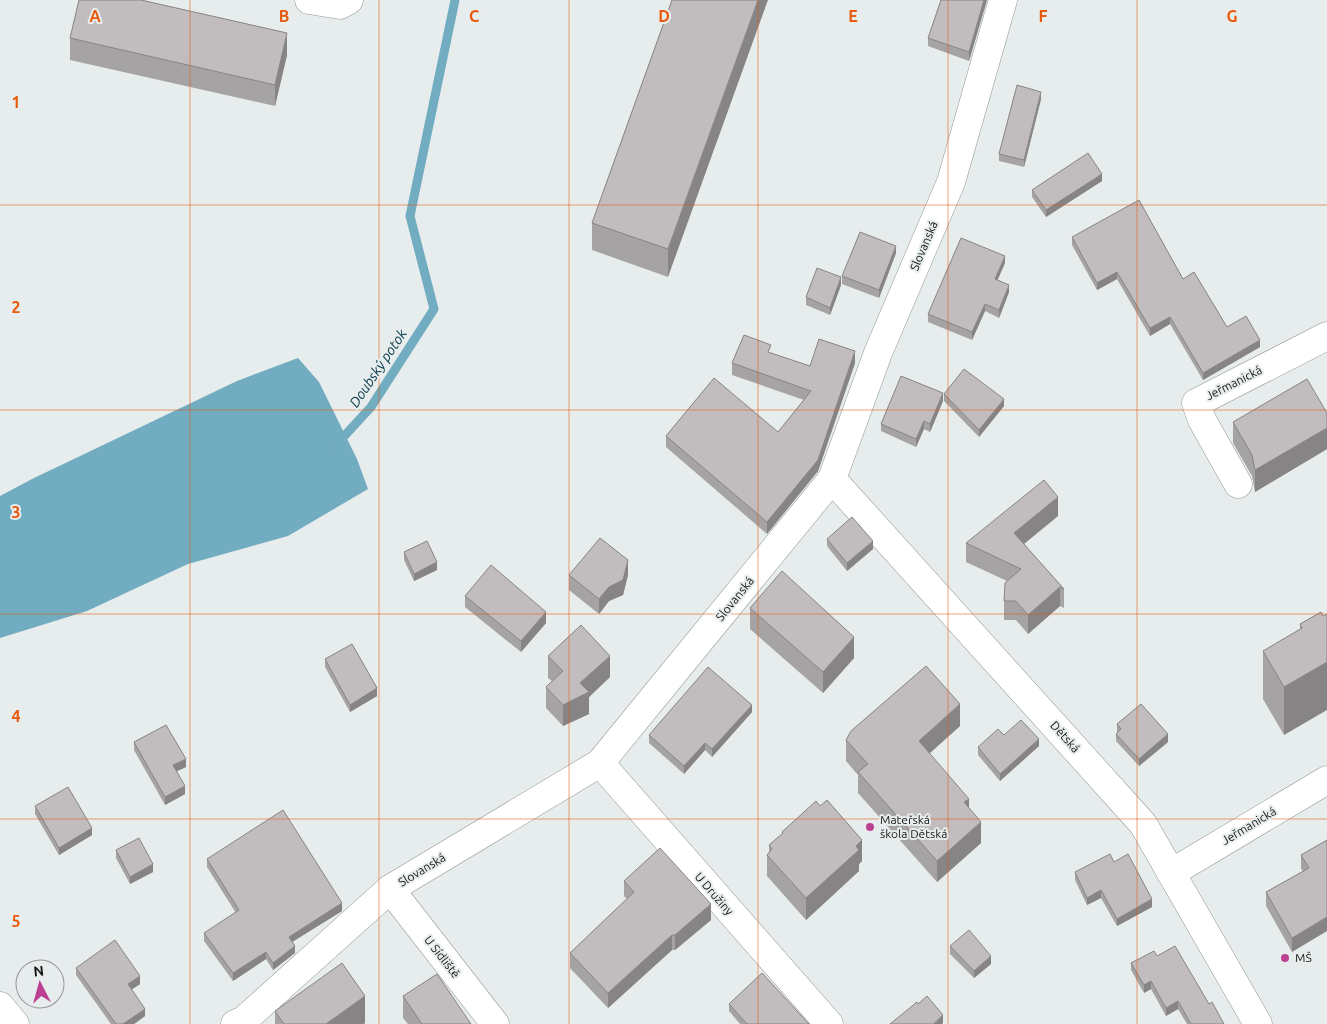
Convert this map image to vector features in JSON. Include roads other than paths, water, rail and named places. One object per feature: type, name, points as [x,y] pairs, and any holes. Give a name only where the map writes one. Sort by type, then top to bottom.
[{"type":"street","points":[[310,0],[340,5],[349,0]]},
{"type":"street","name":"Slovanská","points":[[235,1024],[244,1020],[390,890],[600,763],[832,479],[878,353],[951,182],[1003,0]]},
{"type":"street","name":"Jeřmanická","points":[[1238,484],[1202,420],[1196,403],[1327,336]]},
{"type":"street","name":"Dětská","points":[[832,479],[1143,824],[1258,1024]]},
{"type":"street","name":"U Družiny","points":[[600,763],[829,1024]]},
{"type":"street","name":"Jeřmanická","points":[[1171,873],[1327,780]]},
{"type":"street","name":"U Sídliště","points":[[390,890],[495,1024]]},
{"type":"street","points":[[0,1006],[15,1024]]},
{"type":"water","points":[[298,358],[319,382],[357,459],[368,489],[288,536],[188,564],[87,611],[0,638],[0,496],[237,381]]},
{"type":"waterway","name":"Doubský potok","points":[[337,444],[371,407],[434,309],[410,216],[455,0]]},
{"type":"place","name":"Mateřská škola Dětská","points":[[870,827]]},
{"type":"place","name":"MŠ","points":[[1285,958]]}]
